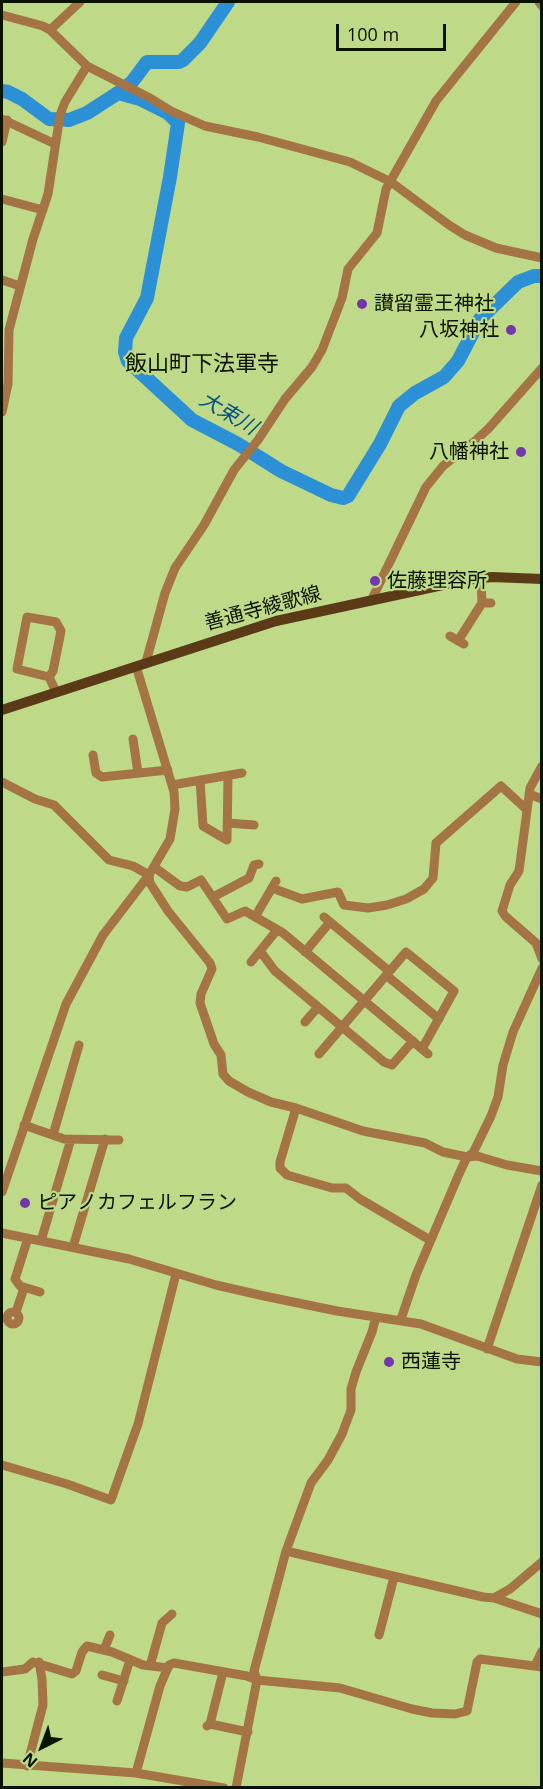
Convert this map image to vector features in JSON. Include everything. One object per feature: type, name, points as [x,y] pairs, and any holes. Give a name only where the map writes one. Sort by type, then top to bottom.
[{"type":"main road","name":"善通寺綾歌線","points":[[2,710],[276,621],[481,579],[542,579]]},
{"type":"street","points":[[50,30],[80,2]]},
{"type":"street","points":[[2,1192],[66,1004],[102,935],[151,871],[170,839],[175,809],[172,785],[141,664],[175,567],[204,525],[234,470],[285,399],[312,367],[322,350],[342,298],[348,269],[377,233],[383,199],[436,101],[516,2]]},
{"type":"street","points":[[539,2],[542,6]]},
{"type":"street","points":[[2,15],[43,26],[87,66],[171,111],[205,126],[258,137],[350,162],[391,182],[465,235],[496,248],[542,258]]},
{"type":"street","points":[[2,412],[8,384],[5,329],[48,194],[59,119],[65,102],[87,66]]},
{"type":"street","points":[[2,142],[4,119],[55,144]]},
{"type":"street","points":[[2,199],[43,210]]},
{"type":"street","points":[[2,280],[20,286]]},
{"type":"street","points":[[371,600],[426,487],[443,466],[489,428],[542,368]]},
{"type":"street","points":[[457,640],[487,603],[481,579]]},
{"type":"street","points":[[27,617],[56,622],[62,631],[53,671],[49,677],[17,669],[27,617]]},
{"type":"street","points":[[49,677],[56,692]]},
{"type":"street","points":[[133,739],[138,773]]},
{"type":"street","points":[[93,755],[96,773],[102,777],[168,770]]},
{"type":"street","points":[[542,766],[529,794],[521,866],[510,885],[501,911],[536,943],[542,959]]},
{"type":"street","points":[[172,785],[242,773]]},
{"type":"street","points":[[201,780],[203,826],[227,840],[228,776]]},
{"type":"street","points":[[2,782],[35,799],[54,805],[109,860],[151,871],[180,886],[187,887],[201,880],[227,919],[245,911],[277,930],[305,952],[364,1001],[425,1051],[454,991],[406,952],[364,1001],[319,1054]]},
{"type":"street","points":[[255,917],[274,885],[302,899],[338,892],[344,905],[368,908],[380,909],[412,899],[433,878],[436,843],[446,839],[472,817],[499,784],[526,809]]},
{"type":"street","points":[[529,794],[542,799]]},
{"type":"street","points":[[228,823],[254,825]]},
{"type":"street","points":[[213,897],[249,879],[254,865],[259,864]]},
{"type":"street","points":[[151,871],[150,883],[168,911],[210,963],[212,969],[201,994],[200,1003],[214,1044],[221,1056],[223,1074],[229,1081],[271,1102],[363,1131],[425,1143],[443,1152],[467,1157],[477,1156],[507,1165],[542,1171]]},
{"type":"street","points":[[305,952],[327,919],[439,1019]]},
{"type":"street","points":[[251,962],[277,930]]},
{"type":"street","points":[[260,951],[275,971],[384,1062],[392,1065],[413,1041]]},
{"type":"street","points":[[401,1319],[430,1240],[467,1157],[473,1153],[491,1116],[498,1097],[503,1065],[513,1032],[542,968]]},
{"type":"street","points":[[305,1022],[318,1007]]},
{"type":"street","points":[[53,1135],[79,1045]]},
{"type":"street","points":[[296,1108],[280,1162],[280,1168],[286,1175],[332,1188],[346,1188],[360,1199],[430,1240]]},
{"type":"street","points":[[24,1125],[71,1139],[119,1140]]},
{"type":"street","points":[[41,1241],[71,1139]]},
{"type":"street","points":[[73,1247],[105,1139]]},
{"type":"street","points":[[487,1349],[542,1185]]},
{"type":"street","points":[[2,1233],[129,1260],[264,1296],[376,1317],[401,1319],[449,1333],[517,1359],[542,1362]]},
{"type":"street","points":[[28,1238],[15,1279],[20,1286],[40,1292]]},
{"type":"street","points":[[2,1464],[111,1500],[138,1424],[176,1274]]},
{"type":"street","points":[[16,1312],[24,1288]]},
{"type":"street","points":[[236,1788],[257,1680],[254,1671],[286,1551],[311,1483],[328,1460],[342,1434],[351,1410],[351,1389],[376,1317]]},
{"type":"street","points":[[286,1551],[494,1598],[542,1614]]},
{"type":"street","points":[[494,1598],[510,1589],[542,1562]]},
{"type":"street","points":[[379,1635],[394,1577]]},
{"type":"street","points":[[150,1666],[162,1623],[172,1614]]},
{"type":"street","points":[[104,1650],[110,1635]]},
{"type":"street","points":[[2,1672],[25,1669],[33,1662],[39,1662],[72,1674],[76,1671],[84,1648],[87,1646],[150,1666],[168,1668]]},
{"type":"street","points":[[136,1773],[160,1686],[168,1668],[174,1663],[247,1676],[257,1680],[340,1688],[422,1711],[455,1714],[467,1711],[477,1662],[480,1659],[538,1667],[542,1651]]},
{"type":"street","points":[[117,1701],[130,1660]]},
{"type":"street","points":[[27,1766],[43,1705],[39,1662]]},
{"type":"street","points":[[223,1672],[208,1725],[248,1732]]},
{"type":"street","points":[[102,1675],[124,1681]]},
{"type":"street","points":[[2,1763],[136,1773],[224,1788]]},
{"type":"waterway","points":[[2,91],[22,99],[49,119],[69,120],[87,113],[132,82],[147,62],[183,60],[200,43],[228,2]]},
{"type":"waterway","name":"大束川","points":[[118,93],[140,99],[168,113],[178,123],[147,298],[126,338],[125,352],[128,361],[192,420],[238,444],[281,471],[331,495],[343,498],[348,496],[380,444],[399,406],[415,393],[444,377],[458,361],[480,319],[518,282],[534,276],[542,276]]},
{"type":"place","name":"讃留霊王神社","points":[[362,304]]},
{"type":"place","name":"八坂神社","points":[[511,330]]},
{"type":"place","name":"八幡神社","points":[[521,452]]},
{"type":"place","name":"佐藤理容所","points":[[375,581]]},
{"type":"place","name":"ピアノカフェルフラン","points":[[25,1203]]},
{"type":"place","name":"西蓮寺","points":[[389,1362]]},
{"type":"district","name":"飯山町下法軍寺","points":[[202,365]]}]
